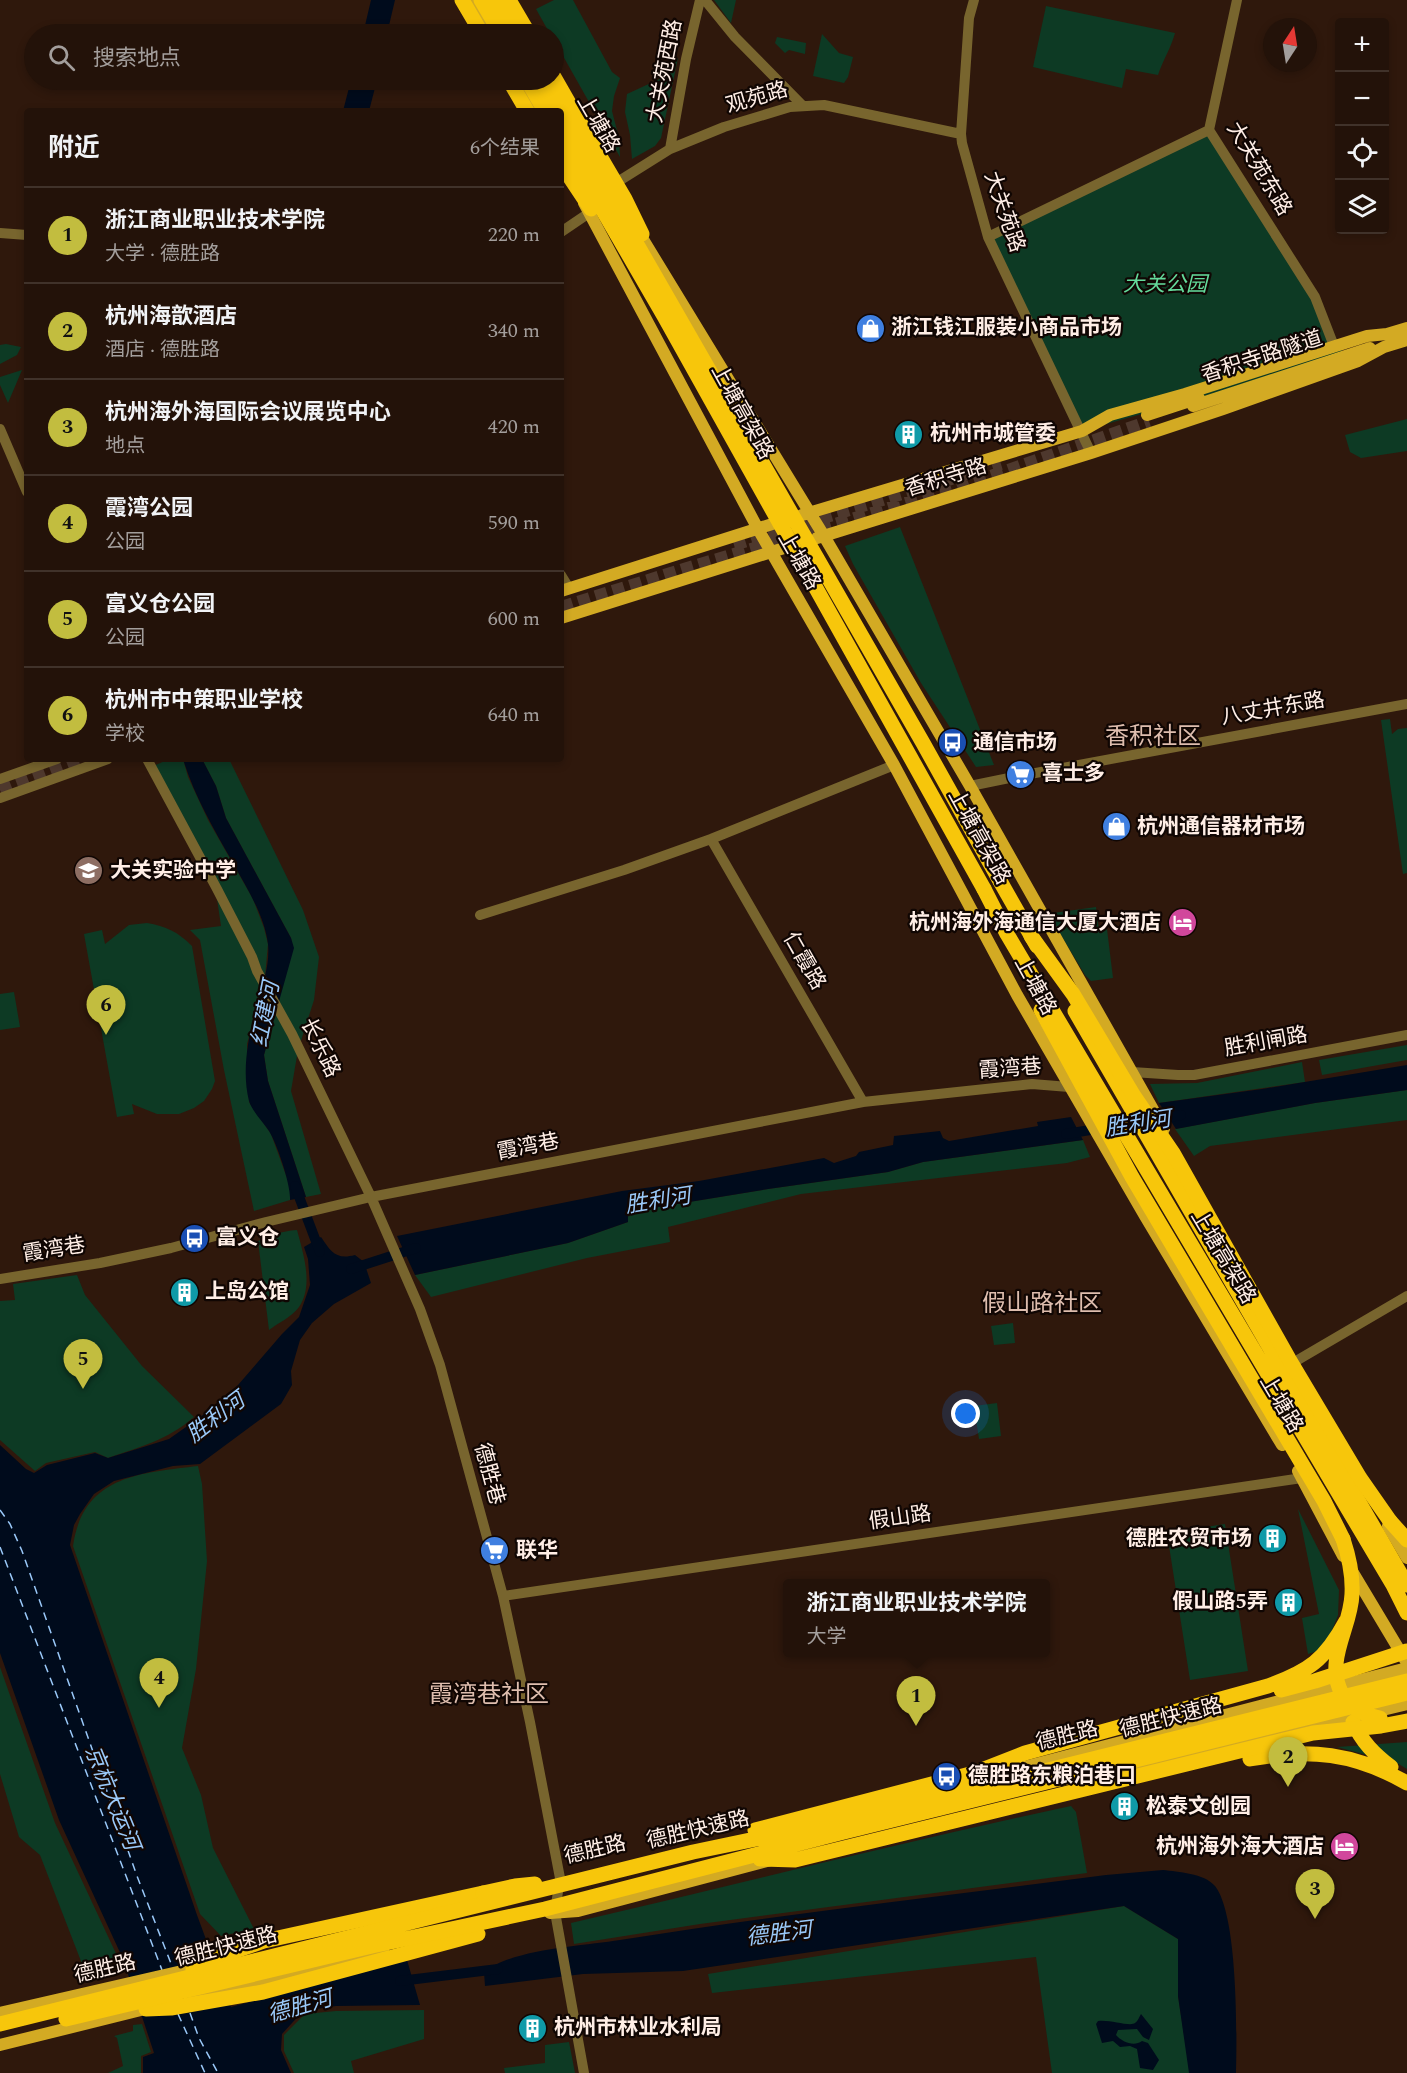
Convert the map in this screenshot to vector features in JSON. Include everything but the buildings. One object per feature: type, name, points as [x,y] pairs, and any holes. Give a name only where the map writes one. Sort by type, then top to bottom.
[{"type":"highway","points":[[462,0],[476,24]]},
{"type":"highway","points":[[481,0],[495,24]]},
{"type":"highway","points":[[497,0],[511,24]]},
{"type":"highway","points":[[509,0],[523,24]]},
{"type":"highway","points":[[515,90],[525,108]]},
{"type":"highway","points":[[533,90],[543,108]]},
{"type":"highway","name":"上塘高架路","points":[[549,90],[559,108]]},
{"type":"highway","points":[[562,90],[625,199],[696,347]]},
{"type":"highway","name":"上塘高架路","points":[[564,116],[1031,936],[1407,1585]]},
{"type":"highway","name":"上塘高架路","points":[[564,143],[877,695],[1007,934],[1381,1564],[1407,1612]]},
{"type":"highway","points":[[564,166],[664,316]]},
{"type":"highway","points":[[1007,934],[1034,997],[1132,1177],[1318,1491],[1338,1530],[1351,1563],[1352,1595],[1335,1671],[1341,1692],[1351,1706],[1359,1712],[1369,1716],[1406,1721]]},
{"type":"highway","points":[[1031,936],[1073,994],[1134,1096],[1173,1153],[1289,1359],[1360,1478],[1390,1521],[1407,1540]]},
{"type":"highway","points":[[974,1773],[1025,1753],[1268,1686],[1293,1677],[1329,1650],[1346,1621]]},
{"type":"highway","points":[[693,1852],[770,1826],[1403,1656]]},
{"type":"highway","points":[[1403,1656],[1370,1666],[1359,1677],[1350,1698],[1350,1711],[1359,1736],[1370,1749],[1407,1781]]},
{"type":"highway","name":"德胜快速路","points":[[0,2024],[693,1852],[842,1821],[1407,1681]]},
{"type":"highway","name":"德胜快速路","points":[[0,2034],[372,1946],[550,1910],[741,1858],[1407,1694]]},
{"type":"highway","points":[[741,1858],[795,1860],[1313,1733],[1406,1721]]},
{"type":"highway","points":[[965,1818],[1071,1802],[1271,1755],[1315,1753],[1335,1755],[1373,1765],[1407,1781]]},
{"type":"highway","points":[[193,1969],[218,1957],[264,1941],[515,1886],[580,1880]]},
{"type":"highway","points":[[146,2009],[171,2008],[263,1992],[478,1934],[550,1910]]},
{"type":"main road","points":[[472,0],[486,24]]},
{"type":"main road","points":[[503,0],[517,24]]},
{"type":"main road","points":[[523,90],[533,108]]},
{"type":"main road","name":"上塘路","points":[[555,90],[824,537],[970,786],[1407,1558]]},
{"type":"main road","name":"上塘路","points":[[564,167],[758,529],[894,765],[1017,995],[1302,1478],[1347,1562],[1403,1656]]},
{"type":"main road","name":"香积寺路","points":[[565,589],[1082,431],[1110,415],[1185,394],[1367,336],[1387,334],[1407,328]]},
{"type":"main road","name":"香积寺路隧道","points":[[1384,347],[1372,348],[1148,418],[1368,343],[1387,334]]},
{"type":"main road","name":"香积寺路","points":[[564,617],[1091,453],[1358,361],[1384,347],[1407,340]]},
{"type":"main road","name":"德胜路","points":[[0,2013],[193,1969],[487,1898],[560,1878],[773,1830],[1407,1668]]},
{"type":"main road","points":[[0,2045],[550,1910],[578,1911],[826,1846],[1252,1740],[1407,1704]]},
{"type":"street","name":"大关苑西路","points":[[670,149],[699,0]]},
{"type":"street","points":[[705,0],[735,37],[802,105]]},
{"type":"street","name":"大关苑路","points":[[974,0],[969,18],[961,134],[988,237],[1091,453]]},
{"type":"street","name":"大关苑东路","points":[[1237,0],[1209,130],[1315,297],[1334,346]]},
{"type":"street","name":"观苑路","points":[[611,186],[670,149],[724,128],[802,105],[824,105],[961,134]]},
{"type":"street","points":[[988,237],[1209,130]]},
{"type":"street","points":[[564,230],[589,213]]},
{"type":"street","points":[[0,233],[24,235]]},
{"type":"street","points":[[0,429],[24,485]]},
{"type":"street","name":"八丈井东路","points":[[970,786],[1407,704]]},
{"type":"street","points":[[0,779],[48,762]]},
{"type":"street","points":[[0,798],[100,762]]},
{"type":"street","name":"长乐路","points":[[149,762],[292,1034],[371,1197]]},
{"type":"street","points":[[480,915],[624,870],[711,839],[894,765]]},
{"type":"street","name":"仁霞路","points":[[711,839],[863,1102]]},
{"type":"street","name":"胜利闸路","points":[[1132,1072],[1194,1075],[1407,1035]]},
{"type":"street","name":"霞湾巷","points":[[0,1279],[100,1263],[171,1248],[351,1201],[863,1102],[1032,1084],[1070,1087]]},
{"type":"street","name":"德胜巷","points":[[371,1197],[415,1299],[440,1365],[503,1596],[560,1878],[550,1910],[571,1998],[584,2073]]},
{"type":"street","points":[[1296,1361],[1407,1296]]},
{"type":"street","name":"假山路","points":[[503,1596],[1302,1478]]},
{"type":"green space","points":[[554,0],[573,0],[612,72],[620,78],[612,111],[619,138],[620,157],[564,58],[564,24],[544,24],[536,9]]},
{"type":"green space","points":[[714,0],[736,0],[731,23]]},
{"type":"green space","points":[[1046,6],[1175,33],[1158,75],[1126,69],[1122,88],[1033,67]]},
{"type":"green space","points":[[822,34],[839,53],[853,57],[848,77],[844,83],[813,76]]},
{"type":"green space","points":[[777,37],[806,43],[805,54],[789,50],[785,53],[775,43]]},
{"type":"green space","points":[[678,58],[661,138],[655,146],[632,159],[625,112],[627,94],[666,76],[663,66]]},
{"type":"green space","name":"大关公园","points":[[1209,130],[1315,297],[1345,356],[1082,431],[988,237]]},
{"type":"green space","points":[[0,345],[21,347],[17,355],[0,364]]},
{"type":"green space","points":[[22,370],[8,403],[0,385],[0,377]]},
{"type":"green space","points":[[1407,419],[1407,451],[1361,458],[1350,452],[1345,435]]},
{"type":"green space","points":[[900,527],[994,765],[976,767],[921,683],[845,546]]},
{"type":"green space","points":[[1390,719],[1392,734],[1398,729],[1407,728],[1407,873],[1403,874],[1381,720]]},
{"type":"green space","points":[[162,762],[184,762],[188,777],[208,820],[253,899],[268,944],[265,977],[247,1044],[249,1102],[271,1134],[291,1189],[290,1200],[254,1211],[224,1070],[200,940],[190,930],[221,926],[215,885],[147,769]]},
{"type":"green space","points":[[204,762],[230,762],[303,910],[319,957],[314,1000],[298,1050],[291,1091],[321,1194],[306,1197],[268,1081],[264,1055],[293,948],[291,938],[226,818],[216,786]]},
{"type":"green space","points":[[1096,907],[1099,930],[1107,929],[1113,978],[1091,981],[1085,975],[1050,917],[1053,913]]},
{"type":"green space","points":[[147,923],[171,930],[192,946],[215,1081],[204,1101],[179,1114],[157,1114],[132,1104],[134,1114],[117,1117],[84,934],[102,930],[105,944],[129,925]]},
{"type":"green space","points":[[14,992],[20,1027],[0,1030],[0,994]]},
{"type":"green space","points":[[1407,1045],[1407,1060],[1322,1075],[1319,1060]]},
{"type":"green space","points":[[1302,1062],[1305,1082],[1159,1103],[1150,1084],[1197,1083]]},
{"type":"green space","points":[[1407,1090],[1407,1120],[1210,1146],[1194,1156],[1175,1129],[1315,1103]]},
{"type":"green space","points":[[1083,1140],[1090,1157],[1067,1163],[801,1194],[668,1227],[670,1242],[587,1258],[431,1297],[415,1275],[568,1243],[628,1222],[628,1212],[888,1172],[923,1162]]},
{"type":"green space","points":[[297,1230],[306,1269],[306,1289],[299,1307],[293,1314],[269,1330],[258,1241]]},
{"type":"green space","points":[[77,1275],[85,1295],[142,1366],[194,1417],[174,1432],[132,1450],[108,1458],[95,1452],[46,1463],[35,1471],[0,1440],[0,1301],[15,1300],[13,1284]]},
{"type":"green space","points":[[1013,1323],[1015,1343],[994,1345],[991,1326]]},
{"type":"green space","points":[[997,1403],[1001,1436],[979,1439],[974,1406]]},
{"type":"green space","points":[[198,1466],[202,1484],[207,1561],[196,1669],[182,1748],[201,1795],[213,1848],[254,1929],[221,1936],[200,1914],[73,1546],[79,1523],[88,1505],[101,1492],[117,1482],[135,1476]]},
{"type":"green space","points":[[1298,1509],[1339,1590],[1338,1615],[1329,1638],[1321,1650],[1308,1654],[1302,1618],[1319,1614]]},
{"type":"green space","points":[[1225,1524],[1248,1671],[1190,1680],[1167,1533]]},
{"type":"green space","points":[[0,1667],[55,1823],[119,1960],[84,1969],[40,1855],[19,1837],[0,1774]]},
{"type":"green space","points":[[1407,1742],[1407,1769],[1397,1763],[1337,1747]]},
{"type":"green space","points":[[1071,1806],[1076,1812],[1087,1873],[700,1924],[574,1944],[571,1923]]},
{"type":"green space","points":[[1124,1906],[1178,1939],[1178,1996],[1190,2073],[1052,2073],[1036,1957],[712,1993],[708,1974]]},
{"type":"green space","points":[[424,2010],[424,2039],[351,2061],[354,2073],[294,2073],[284,2051],[284,2035],[305,2014],[336,2011]]},
{"type":"green space","points":[[142,2024],[151,2052],[141,2056],[141,2073],[108,2073],[123,2066],[117,2038],[114,2036],[133,2031],[133,2025]]},
{"type":"green space","points":[[569,2042],[575,2073],[505,2073],[504,2068],[545,2063],[545,2045]]},
{"type":"water","points":[[371,0],[395,0],[389,24],[365,24]]},
{"type":"water","points":[[348,90],[374,90],[370,108],[344,108]]},
{"type":"water","points":[[184,762],[204,762],[216,786],[226,818],[291,938],[294,948],[264,1055],[268,1081],[306,1197],[290,1200],[286,1175],[276,1145],[250,1105],[247,1089],[246,1064],[249,1039],[268,959],[268,944],[263,922],[254,901],[211,824]]},
{"type":"water","points":[[1407,1065],[1407,1090],[1315,1103],[1176,1129],[1159,1103],[1262,1089]]},
{"type":"water","points":[[1071,1117],[1083,1140],[923,1162],[888,1172],[628,1212],[628,1222],[568,1243],[415,1275],[397,1236],[622,1191],[699,1181],[824,1158],[834,1163],[856,1156],[859,1152],[893,1145],[894,1136],[940,1131],[943,1138],[949,1141],[1038,1126],[1037,1122]]},
{"type":"water","name":"京杭大运河","points":[[321,1237],[335,1254],[355,1255],[364,1262],[371,1283],[334,1304],[312,1323],[300,1340],[291,1371],[292,1385],[281,1404],[200,1464],[173,1466],[114,1481],[94,1494],[74,1525],[70,1545],[197,1915],[231,2007],[407,1960],[420,2005],[336,2006],[303,2011],[282,2034],[281,2050],[291,2073],[143,2073],[143,2057],[154,2053],[123,1959],[59,1820],[0,1653],[0,1445],[26,1469],[34,1473],[47,1465],[95,1453],[108,1458],[169,1439],[203,1415],[238,1385],[299,1317],[310,1285],[308,1259],[304,1247]]},
{"type":"water","points":[[1163,1870],[1204,1878],[1215,1886],[1223,1901],[1232,1948],[1236,2073],[1189,2073],[1178,1996],[1178,1939],[1124,1906],[683,1971],[583,1974],[485,1986],[484,1972],[496,1964],[530,1953],[863,1906],[1106,1875]]},
{"type":"water","points":[[1141,2014],[1153,2029],[1149,2040],[1143,2037],[1137,2029],[1118,2030],[1116,2035],[1128,2043],[1135,2044],[1142,2041],[1148,2043],[1159,2060],[1153,2070],[1140,2068],[1137,2049],[1130,2046],[1120,2047],[1113,2041],[1102,2043],[1096,2024],[1098,2021],[1103,2021],[1132,2024]]},
{"type":"waterway","name":"胜利河","points":[[1066,1134],[1181,1115]]},
{"type":"waterway","name":"红建河","points":[[295,1186],[320,1252]]},
{"type":"waterway","name":"胜利河","points":[[351,1269],[416,1248]]},
{"type":"waterway","name":"德胜河","points":[[400,1981],[498,1969]]},
{"type":"ferry route","points":[[0,1510],[10,1524],[22,1551],[137,1876],[172,1966]]},
{"type":"ferry route","points":[[0,1547],[162,1970]]},
{"type":"ferry route","points":[[190,2013],[199,2038],[218,2073]]},
{"type":"ferry route","points":[[178,2014],[205,2073]]},
{"type":"tunnel","points":[[564,606],[959,487],[1149,421]]},
{"type":"tunnel","points":[[734,545],[1001,464]]},
{"type":"tunnel","points":[[0,790],[74,762]]},
{"type":"place","name":"浙江钱江服装小商品市场","points":[[870,328]]},
{"type":"place","name":"杭州市城管委","points":[[909,434]]},
{"type":"place","name":"通信市场","points":[[952,743]]},
{"type":"place","name":"喜士多","points":[[1021,774]]},
{"type":"place","name":"杭州通信器材市场","points":[[1116,827]]},
{"type":"place","name":"大关实验中学","points":[[89,871]]},
{"type":"place","name":"杭州海外海通信大厦大酒店","points":[[1182,923]]},
{"type":"place","name":"杭州市中策职业学校","points":[[106,1035]]},
{"type":"place","name":"富义仓","points":[[195,1238]]},
{"type":"place","name":"上岛公馆","points":[[184,1292]]},
{"type":"place","name":"富义仓公园","points":[[83,1389]]},
{"type":"place","name":"德胜农贸市场","points":[[1273,1539]]},
{"type":"place","name":"联华","points":[[495,1551]]},
{"type":"place","name":"假山路5弄","points":[[1289,1602]]},
{"type":"place","name":"霞湾公园","points":[[159,1708]]},
{"type":"place","name":"浙江商业职业技术学院","points":[[916,1726]]},
{"type":"place","name":"德胜路东粮泊巷口","points":[[947,1776]]},
{"type":"place","name":"杭州海歆酒店","points":[[1288,1787]]},
{"type":"place","name":"松泰文创园","points":[[1125,1807]]},
{"type":"place","name":"杭州海外海大酒店","points":[[1345,1847]]},
{"type":"place","name":"杭州海外海国际会议展览中心","points":[[1315,1919]]},
{"type":"place","name":"杭州市林业水利局","points":[[533,2028]]},
{"type":"district","name":"香积社区","points":[[1153,737]]},
{"type":"district","name":"假山路社区","points":[[1042,1304]]},
{"type":"district","name":"霞湾巷社区","points":[[489,1695]]}]
